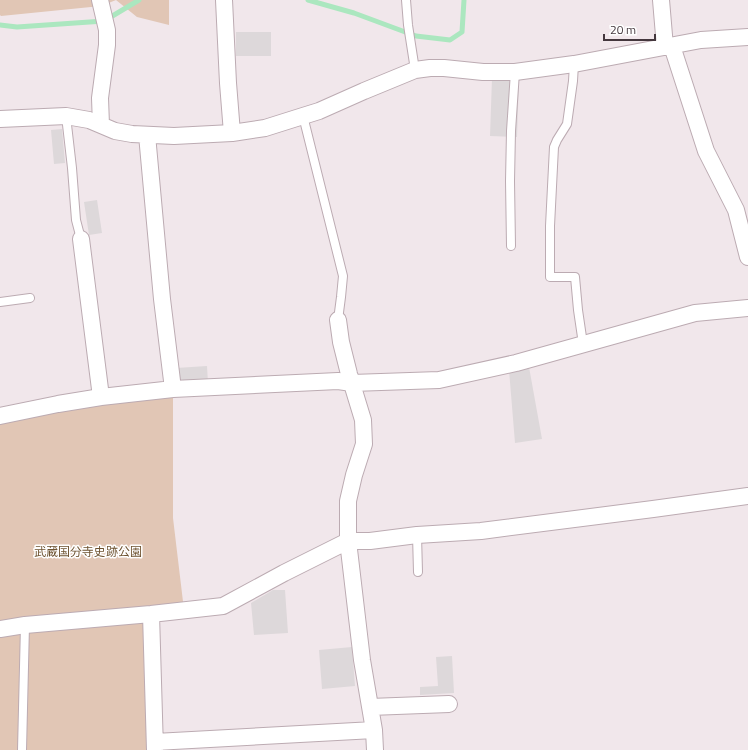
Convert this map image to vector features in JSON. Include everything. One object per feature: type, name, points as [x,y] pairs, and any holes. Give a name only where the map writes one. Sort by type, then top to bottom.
[{"type":"street","points":[[100,0],[106,24],[107,45],[100,98],[101,125]]},
{"type":"street","points":[[661,0],[668,46],[706,151],[736,210],[748,257]]},
{"type":"street","points":[[224,2],[232,133]]},
{"type":"street","points":[[0,119],[66,116],[89,120],[115,131],[132,134],[174,136],[232,133],[265,128],[304,116],[415,70],[444,68],[482,72],[516,72],[574,64],[701,40],[748,37]]},
{"type":"street","points":[[147,134],[162,299],[173,389]]},
{"type":"street","points":[[81,240],[101,398]]},
{"type":"street","points":[[0,416],[58,404],[173,389],[338,380],[352,383],[439,380],[516,363],[695,313],[748,308]]},
{"type":"street","points":[[338,320],[341,342],[363,420],[364,444],[354,474],[348,501],[348,541],[362,660],[374,730],[375,750]]},
{"type":"street","points":[[0,629],[25,625],[223,606],[348,541],[481,531],[748,496]]},
{"type":"street","points":[[151,614],[155,746],[374,730]]},
{"type":"street","points":[[370,707],[449,704]]},
{"type":"lane","points":[[406,0],[410,41],[415,70]]},
{"type":"lane","points":[[574,64],[567,124],[554,147],[550,226],[550,277],[575,277],[583,344]]},
{"type":"lane","points":[[511,246],[511,131],[516,72]]},
{"type":"lane","points":[[66,116],[76,220],[81,240]]},
{"type":"lane","points":[[304,116],[343,276],[338,320]]},
{"type":"lane","points":[[0,302],[30,298]]},
{"type":"lane","points":[[417,535],[418,572]]},
{"type":"lane","points":[[22,750],[25,625]]},
{"type":"green space","points":[[0,0],[116,0],[101,6],[1,16]]},
{"type":"green space","points":[[116,0],[169,0],[169,25],[137,17]]},
{"type":"green space","name":"武蔵国分寺史跡公園","points":[[173,389],[173,518],[184,610],[152,614],[155,750],[0,750],[0,416]]},
{"type":"shaded area","points":[[236,32],[271,32],[271,56],[236,56]]},
{"type":"shaded area","points":[[492,78],[519,79],[517,137],[490,136]]},
{"type":"shaded area","points":[[62,129],[65,163],[54,164],[51,130]]},
{"type":"shaded area","points":[[97,200],[102,233],[89,235],[84,202]]},
{"type":"shaded area","points":[[207,366],[208,383],[177,381],[176,368]]},
{"type":"shaded area","points":[[529,367],[542,439],[515,443],[509,370]]},
{"type":"shaded area","points":[[273,590],[285,590],[288,633],[254,635],[251,603]]},
{"type":"shaded area","points":[[352,647],[355,686],[322,689],[319,650]]},
{"type":"shaded area","points":[[452,656],[454,693],[420,695],[420,687],[438,686],[436,657]]},
{"type":"waterway","points":[[0,25],[17,27],[104,21],[139,0]]},
{"type":"waterway","points":[[308,0],[354,13],[416,36],[450,40],[462,32],[464,0]]}]
